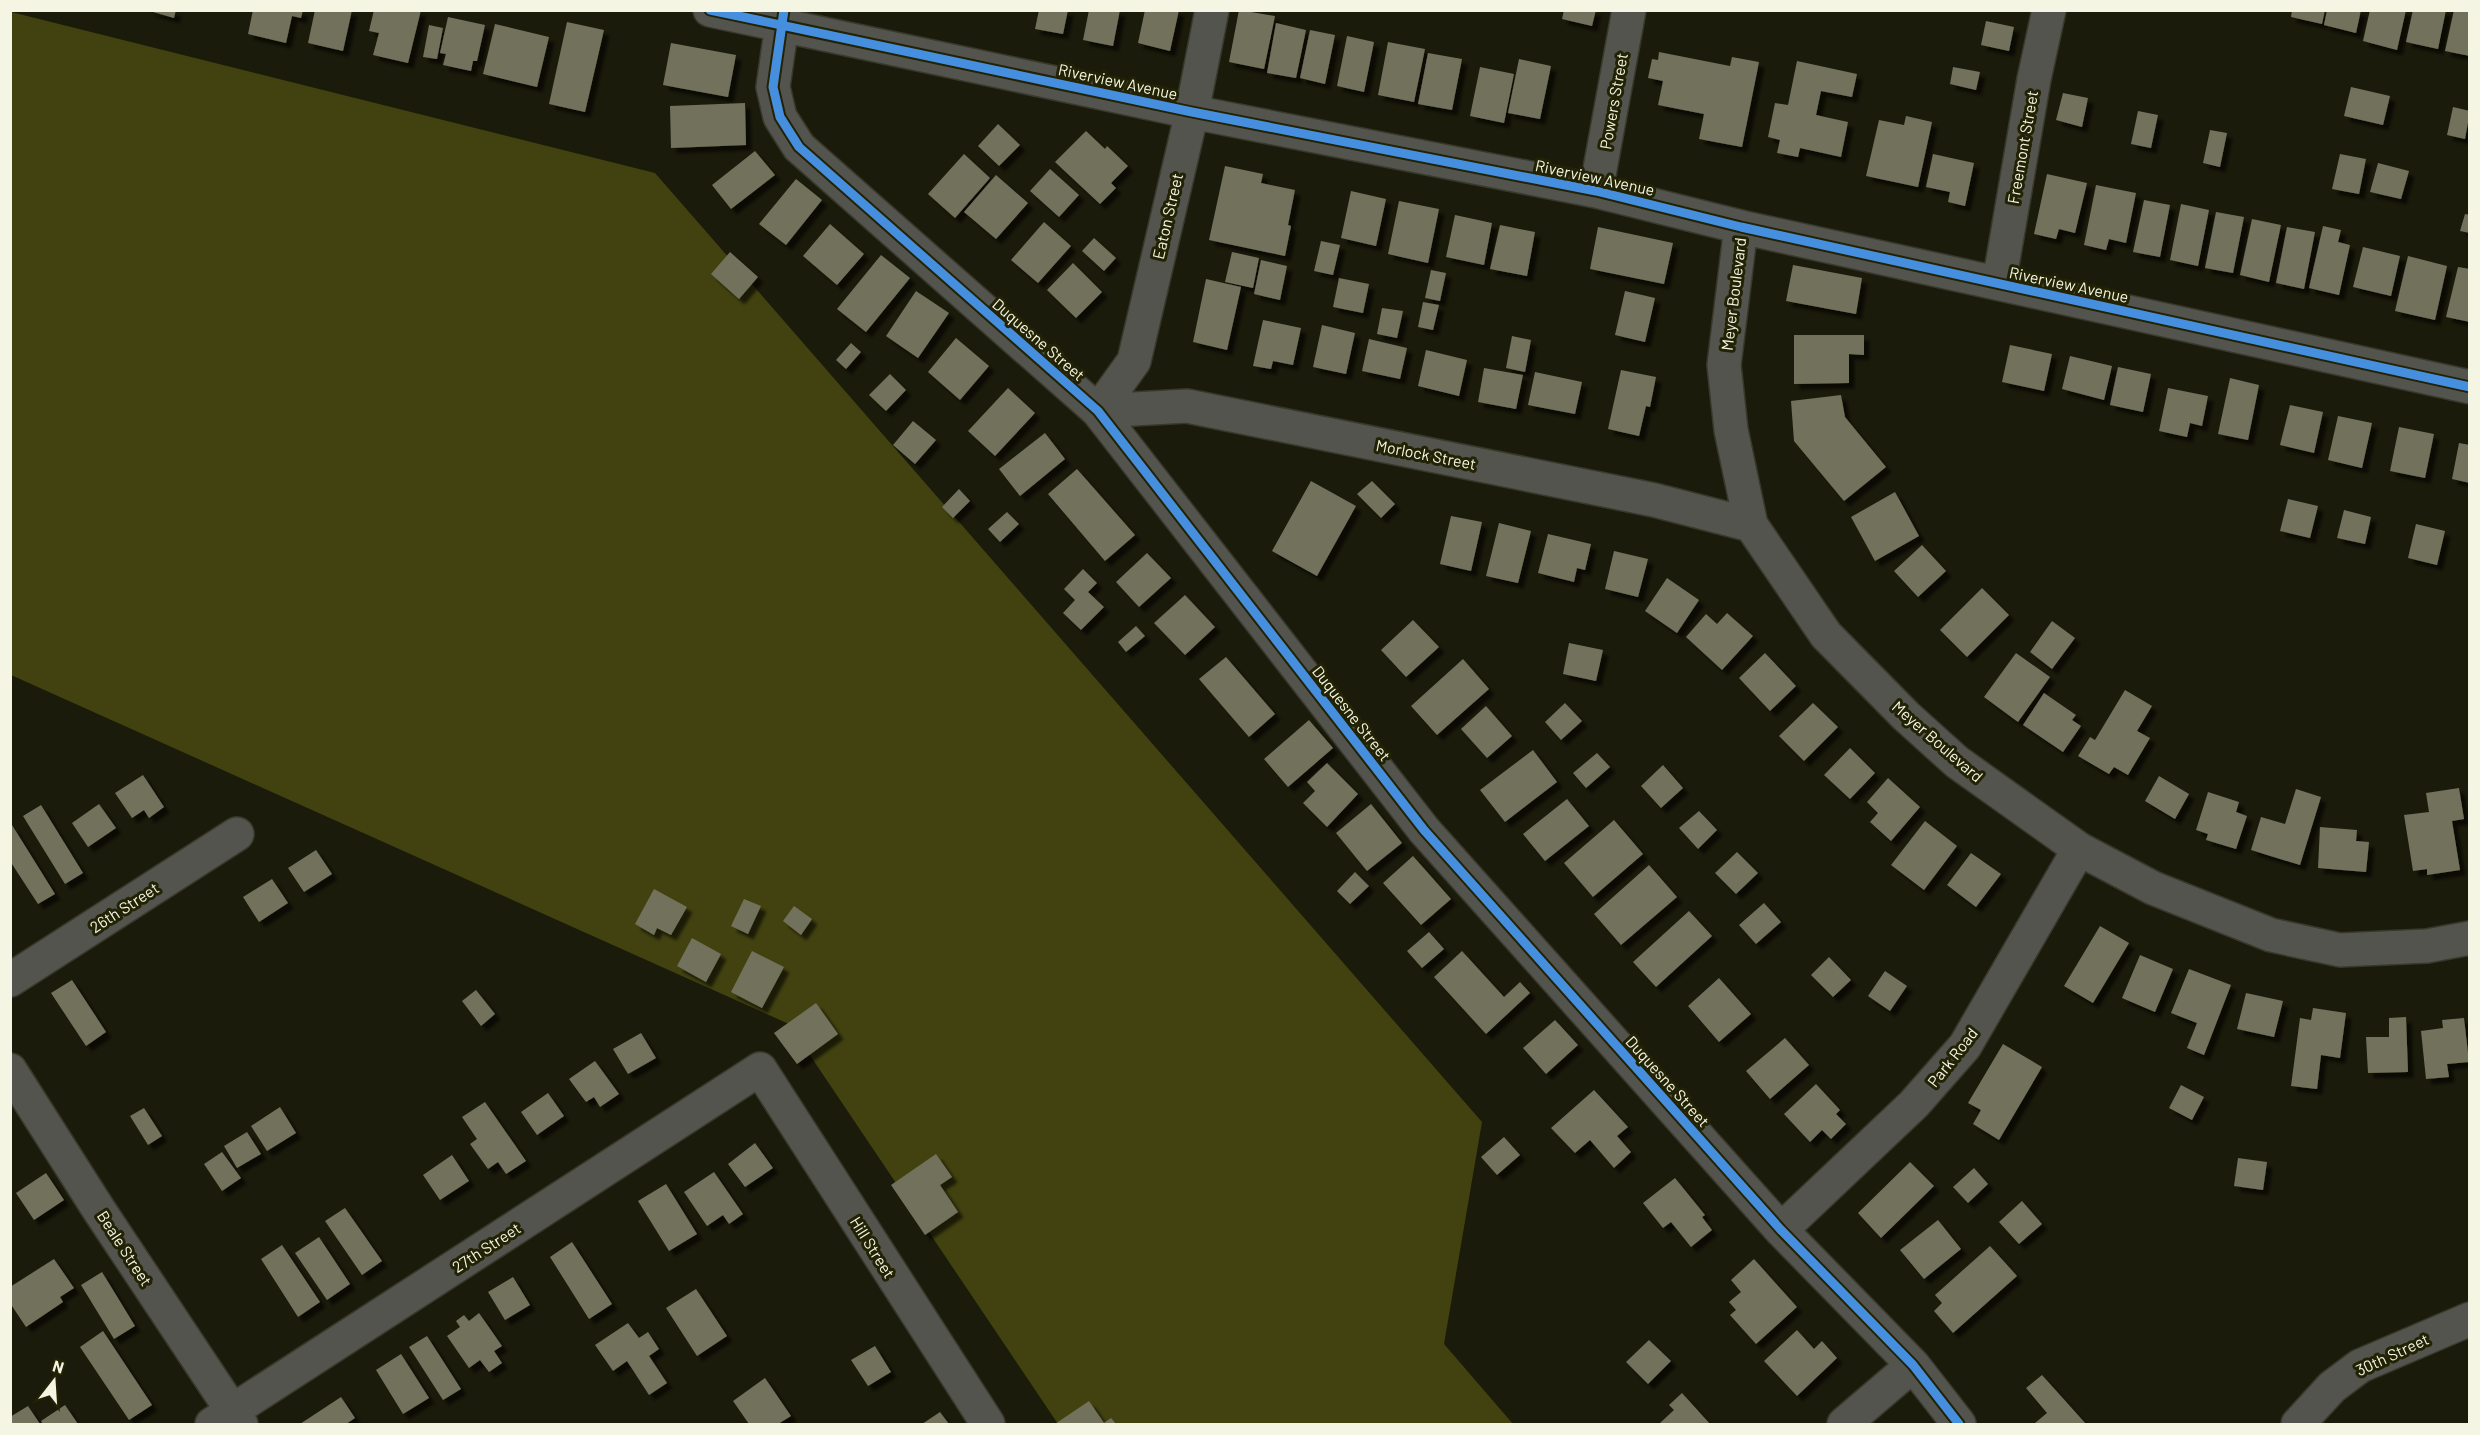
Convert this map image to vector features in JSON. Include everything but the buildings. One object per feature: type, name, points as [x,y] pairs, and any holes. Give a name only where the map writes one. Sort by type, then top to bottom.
[{"type":"street","name":"Riverview Avenue","points":[[710,10],[782,17],[1192,112],[1596,191],[1741,227],[2469,387]]},
{"type":"street","name":"Eaton Street","points":[[1098,411],[1134,362],[1192,112],[1212,10]]},
{"type":"street","name":"Powers Street","points":[[1596,191],[1629,10]]},
{"type":"street","name":"Freemont Street","points":[[1999,284],[2034,79],[2049,10]]},
{"type":"street","name":"Duquesne Street","points":[[782,17],[773,87],[780,117],[799,147],[1098,411],[1424,830],[1781,1230],[1913,1365],[1959,1425]]},
{"type":"street","name":"Meyer Boulevard","points":[[1741,227],[1724,365],[1731,430],[1751,525],[1826,635],[1905,716],[1957,762],[2079,849],[2153,888],[2271,935],[2340,950],[2427,946],[2469,938]]},
{"type":"street","name":"Morlock Street","points":[[1098,411],[1187,406],[1654,500],[1751,525]]},
{"type":"street","name":"26th Street","points":[[10,980],[237,834]]},
{"type":"street","name":"Park Road","points":[[1781,1230],[1914,1104],[1965,1046],[2079,849]]},
{"type":"street","name":"27th Street","points":[[228,1420],[760,1069]]},
{"type":"street","name":"Hill Street","points":[[760,1069],[988,1425]]},
{"type":"street","name":"Beale Street","points":[[10,1070],[228,1420]]},
{"type":"street","name":"30th Street","points":[[2298,1425],[2332,1387],[2360,1366],[2469,1319]]},
{"type":"street","points":[[1844,1425],[1913,1365]]},
{"type":"shaded area","points":[[11,12],[655,173],[1482,1122],[1444,1344],[1513,1424],[1058,1424],[789,1024],[11,675]]},
{"type":"cycle path","points":[[710,10],[1192,112],[1596,191],[1741,227],[2470,387]]},
{"type":"cycle path","points":[[784,10],[773,87],[780,117],[799,147],[1098,411],[1424,830],[1781,1230],[1913,1365],[1959,1424]]}]
